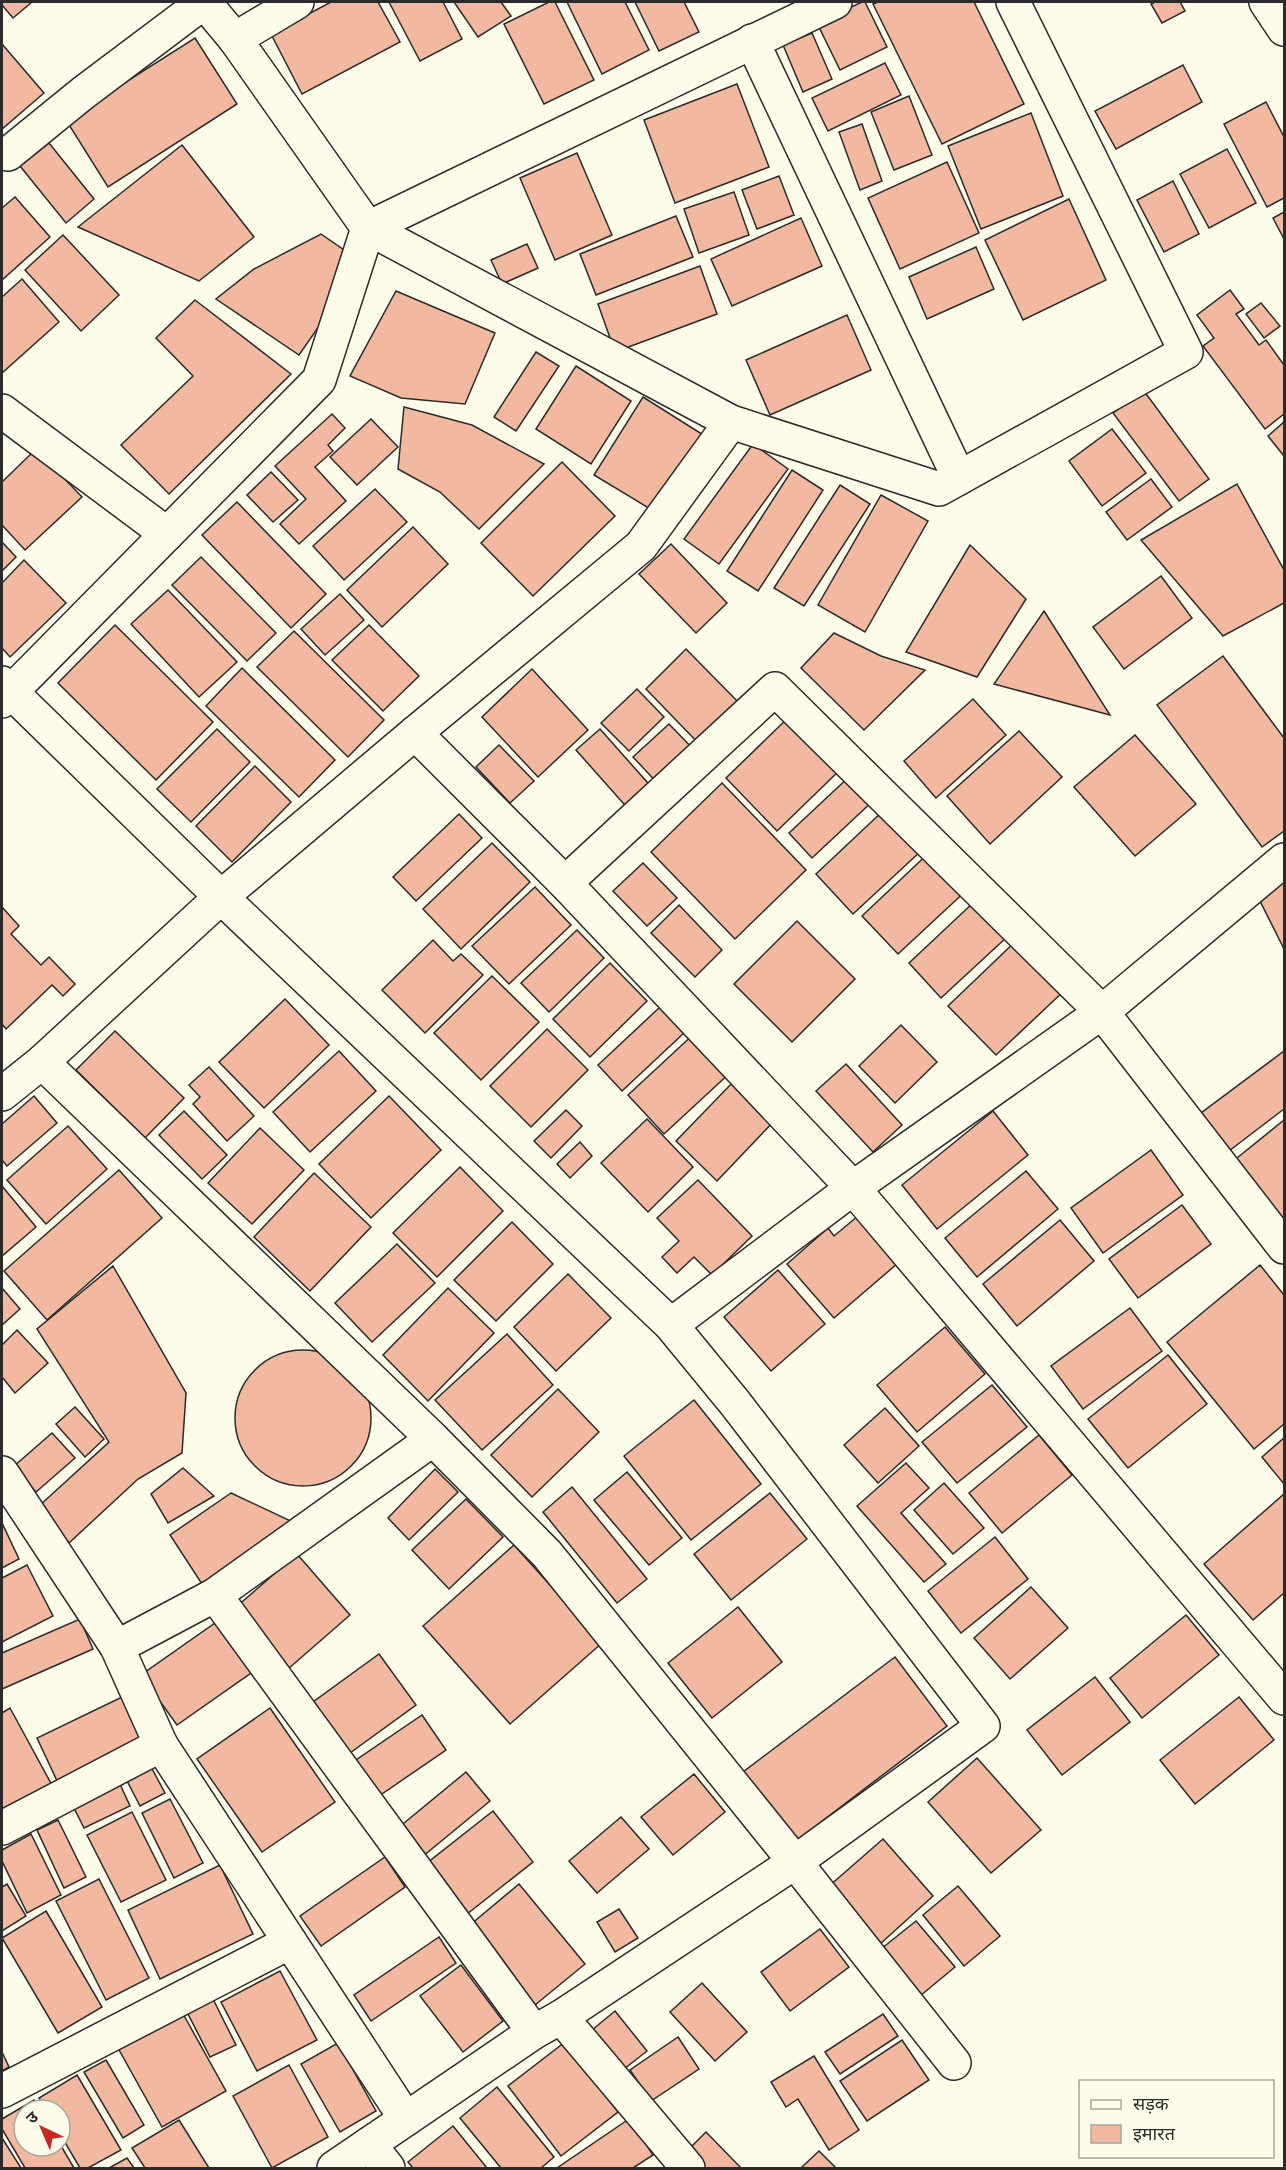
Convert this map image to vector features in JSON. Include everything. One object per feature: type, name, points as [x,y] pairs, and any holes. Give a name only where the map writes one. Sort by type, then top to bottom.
[{"type":"street","points":[[8,154],[83,93],[204,2],[235,39],[368,228],[731,422],[939,489],[1186,352],[1013,2]]},
{"type":"street","points":[[235,39],[297,2]]},
{"type":"street","points":[[334,2169],[379,2156],[406,2119],[795,1862],[983,1725],[735,1403],[671,1325],[5,692],[167,534],[319,380],[368,228],[835,2]]},
{"type":"street","points":[[1266,2],[1284,29]]},
{"type":"street","points":[[752,41],[959,478]]},
{"type":"street","points":[[2,411],[167,534]]},
{"type":"street","points":[[2,1094],[42,1062],[221,897],[415,732],[641,546],[731,422]]},
{"type":"street","points":[[565,883],[775,689],[1102,1012],[1284,1247]]},
{"type":"street","points":[[415,732],[565,883],[853,1188],[1284,1698]]},
{"type":"street","points":[[671,1325],[853,1188],[1102,1012],[1284,860]]},
{"type":"street","points":[[42,1062],[433,1439],[548,1554],[954,2063]]},
{"type":"street","points":[[117,1647],[214,1595],[433,1439]]},
{"type":"street","points":[[2,1473],[117,1647],[161,1745],[406,2119]]},
{"type":"street","points":[[214,1595],[548,2024],[688,2169]]},
{"type":"street","points":[[2,1828],[161,1745]]},
{"type":"street","points":[[2,2091],[290,1942]]},
{"type":"building","points":[[2,2],[32,2],[13,18]]},
{"type":"building","points":[[331,2],[378,2],[400,42],[302,94],[271,34]]},
{"type":"building","points":[[389,2],[443,2],[462,39],[420,61]]},
{"type":"building","points":[[454,2],[501,2],[511,16],[478,37]]},
{"type":"building","points":[[549,2],[555,2],[594,80],[544,104],[504,24]]},
{"type":"building","points":[[567,2],[625,2],[649,50],[602,74]]},
{"type":"building","points":[[635,2],[684,2],[699,32],[659,51]]},
{"type":"building","points":[[865,2],[887,47],[840,70],[817,23]]},
{"type":"building","points":[[878,2],[974,2],[1024,104],[942,144],[873,4]]},
{"type":"building","points":[[1180,2],[1185,11],[1162,23],[1151,4]]},
{"type":"building","points":[[812,33],[832,79],[803,92],[783,45]]},
{"type":"building","points":[[195,38],[237,104],[108,187],[66,120]]},
{"type":"building","points":[[2,44],[44,93],[2,129]]},
{"type":"building","points":[[885,63],[901,95],[828,131],[812,98]]},
{"type":"building","points":[[1183,65],[1202,102],[1116,149],[1095,111]]},
{"type":"building","points":[[737,84],[769,167],[675,203],[644,120]]},
{"type":"building","points":[[909,96],[932,155],[894,170],[871,112]]},
{"type":"building","points":[[1266,102],[1284,137],[1284,198],[1267,207],[1224,124]]},
{"type":"building","points":[[1031,113],[1063,196],[981,229],[948,146]]},
{"type":"building","points":[[862,124],[882,181],[860,190],[839,132]]},
{"type":"building","points":[[49,143],[94,199],[66,223],[20,166]]},
{"type":"building","points":[[182,145],[254,237],[199,281],[78,227]]},
{"type":"building","points":[[1227,149],[1256,203],[1209,228],[1180,174]]},
{"type":"building","points":[[577,153],[612,235],[555,260],[520,178]]},
{"type":"building","points":[[947,162],[979,233],[900,269],[868,198]]},
{"type":"building","points":[[779,176],[794,215],[757,229],[742,190]]},
{"type":"building","points":[[1173,181],[1199,234],[1164,252],[1137,200]]},
{"type":"building","points":[[734,192],[749,235],[699,253],[684,209]]},
{"type":"building","points":[[15,197],[50,237],[2,280],[2,208]]},
{"type":"building","points":[[1069,199],[1106,280],[1023,320],[985,240]]},
{"type":"building","points":[[1284,212],[1284,239],[1273,218]]},
{"type":"building","points":[[676,216],[693,257],[596,295],[580,254]]},
{"type":"building","points":[[801,218],[822,266],[732,306],[711,259]]},
{"type":"building","points":[[321,234],[363,263],[299,355],[216,299],[254,269]]},
{"type":"building","points":[[63,235],[119,295],[81,331],[25,270]]},
{"type":"building","points":[[527,244],[538,268],[502,284],[491,260]]},
{"type":"building","points":[[976,247],[994,289],[927,319],[909,277]]},
{"type":"building","points":[[700,266],[717,314],[615,352],[598,304]]},
{"type":"building","points":[[22,279],[59,322],[2,373],[2,297]]},
{"type":"building","points":[[1230,290],[1244,309],[1236,314],[1259,345],[1266,340],[1284,365],[1284,414],[1265,429],[1203,346],[1214,338],[1197,315]]},
{"type":"building","points":[[396,291],[495,333],[465,404],[401,398],[350,376]]},
{"type":"building","points":[[195,300],[291,374],[169,494],[121,445],[193,376],[156,338]]},
{"type":"building","points":[[1261,303],[1280,326],[1264,338],[1246,314]]},
{"type":"building","points":[[847,315],[871,370],[770,415],[746,360]]},
{"type":"building","points":[[536,352],[559,366],[516,431],[494,417]]},
{"type":"building","points":[[576,366],[631,401],[591,464],[536,429]]},
{"type":"building","points":[[1144,391],[1209,479],[1179,501],[1113,413]]},
{"type":"building","points":[[643,397],[705,436],[657,513],[594,475]]},
{"type":"building","points":[[404,407],[472,425],[544,464],[479,529],[440,492],[398,469]]},
{"type":"building","points":[[332,414],[345,428],[328,445],[333,451],[315,467],[346,501],[299,544],[280,524],[306,499],[275,466]]},
{"type":"building","points":[[371,419],[398,447],[357,485],[330,457]]},
{"type":"building","points":[[1284,422],[1284,456],[1268,436]]},
{"type":"building","points":[[1112,429],[1146,473],[1102,506],[1069,461]]},
{"type":"building","points":[[753,444],[788,469],[719,564],[684,539]]},
{"type":"building","points":[[36,449],[82,497],[25,550],[2,525],[2,482]]},
{"type":"building","points":[[562,462],[615,516],[533,596],[481,543]]},
{"type":"building","points":[[792,470],[823,490],[758,591],[727,571]]},
{"type":"building","points":[[271,472],[298,500],[273,522],[247,495]]},
{"type":"building","points":[[1151,479],[1172,507],[1127,540],[1106,512]]},
{"type":"building","points":[[1237,484],[1284,570],[1284,603],[1223,636],[1141,540]]},
{"type":"building","points":[[840,485],[870,504],[804,606],[774,588]]},
{"type":"building","points":[[375,489],[407,522],[344,580],[313,546]]},
{"type":"building","points":[[881,495],[928,521],[865,632],[818,605]]},
{"type":"building","points":[[237,502],[326,594],[291,628],[202,535]]},
{"type":"building","points":[[413,527],[448,564],[382,627],[347,590]]},
{"type":"building","points":[[2,542],[16,557],[2,571]]},
{"type":"building","points":[[671,544],[727,603],[696,633],[639,574]]},
{"type":"building","points":[[970,545],[1026,599],[977,677],[906,652]]},
{"type":"building","points":[[201,557],[276,633],[247,661],[172,585]]},
{"type":"building","points":[[24,560],[66,603],[10,657],[2,648],[2,583]]},
{"type":"building","points":[[1161,576],[1192,618],[1124,669],[1093,627]]},
{"type":"building","points":[[168,590],[237,662],[199,697],[131,624]]},
{"type":"building","points":[[340,594],[364,620],[325,655],[301,629]]},
{"type":"building","points":[[1044,611],[1110,715],[994,684]]},
{"type":"building","points":[[115,625],[213,722],[156,780],[58,683]]},
{"type":"building","points":[[369,625],[419,676],[383,711],[332,660]]},
{"type":"building","points":[[294,631],[384,720],[348,757],[257,667]]},
{"type":"building","points":[[834,633],[881,656],[925,670],[864,730],[801,668]]},
{"type":"building","points":[[686,649],[743,707],[702,747],[646,689]]},
{"type":"building","points":[[1223,656],[1284,738],[1284,831],[1262,847],[1157,705]]},
{"type":"building","points":[[242,668],[335,760],[299,797],[206,706]]},
{"type":"building","points":[[532,669],[588,730],[538,777],[482,717]]},
{"type":"building","points":[[637,689],[664,717],[629,751],[601,723]]},
{"type":"building","points":[[973,699],[1006,735],[936,798],[904,761]]},
{"type":"building","points":[[793,713],[844,766],[777,831],[726,778]]},
{"type":"building","points":[[669,724],[698,754],[662,788],[633,757]]},
{"type":"building","points":[[217,729],[250,762],[191,822],[157,789]]},
{"type":"building","points":[[600,729],[655,791],[631,812],[576,750]]},
{"type":"building","points":[[1019,731],[1062,777],[990,844],[947,796]]},
{"type":"building","points":[[1135,735],[1196,804],[1135,856],[1074,787]]},
{"type":"building","points":[[499,745],[534,781],[510,803],[476,767]]},
{"type":"building","points":[[255,766],[291,802],[232,862],[196,826]]},
{"type":"building","points":[[851,775],[875,799],[812,858],[789,833]]},
{"type":"building","points":[[722,783],[806,870],[735,939],[651,852]]},
{"type":"building","points":[[884,810],[922,850],[853,914],[816,874]]},
{"type":"building","points":[[459,814],[482,838],[416,901],[393,877]]},
{"type":"building","points":[[492,843],[530,882],[461,949],[423,909]]},
{"type":"building","points":[[934,848],[970,887],[898,954],[862,916]]},
{"type":"building","points":[[643,863],[677,898],[647,926],[613,891]]},
{"type":"building","points":[[1284,881],[1284,949],[1257,895]]},
{"type":"building","points":[[535,887],[571,925],[509,984],[472,946]]},
{"type":"building","points":[[975,901],[1008,936],[941,998],[909,963]]},
{"type":"building","points":[[679,905],[722,950],[695,977],[651,933]]},
{"type":"building","points":[[2,907],[19,926],[11,934],[41,965],[49,957],[75,984],[63,996],[52,985],[6,1029],[2,1024]]},
{"type":"building","points":[[797,921],[855,979],[792,1042],[734,984]]},
{"type":"building","points":[[577,930],[604,958],[549,1012],[521,983]]},
{"type":"building","points":[[1018,939],[1066,989],[996,1055],[948,1006]]},
{"type":"building","points":[[433,940],[453,961],[461,954],[483,975],[425,1033],[382,990]]},
{"type":"building","points":[[610,963],[647,1001],[590,1057],[553,1019]]},
{"type":"building","points":[[492,976],[539,1022],[481,1080],[434,1033]]},
{"type":"building","points":[[285,999],[329,1045],[264,1108],[219,1062]]},
{"type":"building","points":[[660,1007],[684,1033],[622,1091],[598,1065]]},
{"type":"building","points":[[901,1025],[937,1062],[895,1103],[859,1066]]},
{"type":"building","points":[[547,1029],[588,1070],[531,1127],[490,1086]]},
{"type":"building","points":[[115,1031],[184,1098],[145,1138],[76,1070]]},
{"type":"building","points":[[697,1031],[733,1070],[664,1134],[628,1095]]},
{"type":"building","points":[[339,1051],[376,1091],[310,1152],[273,1112]]},
{"type":"building","points":[[1284,1051],[1284,1109],[1225,1154],[1197,1116]]},
{"type":"building","points":[[846,1064],[902,1125],[873,1152],[816,1091]]},
{"type":"building","points":[[209,1067],[254,1116],[227,1141],[193,1104],[200,1097],[189,1085]]},
{"type":"building","points":[[735,1080],[776,1119],[717,1181],[676,1141]]},
{"type":"building","points":[[34,1096],[57,1123],[7,1166],[2,1160],[2,1124]]},
{"type":"building","points":[[389,1096],[441,1150],[371,1218],[319,1164]]},
{"type":"building","points":[[566,1110],[582,1126],[551,1158],[534,1141]]},
{"type":"building","points":[[184,1111],[227,1155],[202,1179],[159,1135]]},
{"type":"building","points":[[993,1111],[1028,1155],[937,1229],[902,1185]]},
{"type":"building","points":[[647,1119],[693,1167],[648,1212],[601,1163]]},
{"type":"building","points":[[1284,1120],[1284,1239],[1227,1166]]},
{"type":"building","points":[[68,1126],[107,1169],[46,1224],[7,1180]]},
{"type":"building","points":[[260,1128],[304,1170],[252,1224],[208,1183]]},
{"type":"building","points":[[580,1142],[592,1156],[570,1178],[557,1164]]},
{"type":"building","points":[[1151,1150],[1183,1195],[1103,1253],[1071,1208]]},
{"type":"building","points":[[460,1167],[503,1211],[437,1277],[393,1233]]},
{"type":"building","points":[[119,1170],[162,1218],[47,1320],[4,1271]]},
{"type":"building","points":[[1026,1171],[1058,1209],[977,1277],[945,1238]]},
{"type":"building","points":[[314,1173],[371,1227],[310,1291],[254,1237]]},
{"type":"building","points":[[698,1180],[752,1236],[712,1275],[694,1257],[677,1273],[662,1257],[679,1241],[657,1218]]},
{"type":"building","points":[[2,1186],[36,1227],[2,1256]]},
{"type":"building","points":[[1182,1205],[1211,1244],[1138,1298],[1109,1259]]},
{"type":"building","points":[[858,1216],[898,1263],[834,1318],[787,1264],[828,1228],[834,1236]]},
{"type":"building","points":[[1060,1220],[1094,1261],[1017,1326],[983,1284]]},
{"type":"building","points":[[512,1222],[553,1264],[496,1321],[454,1280]]},
{"type":"building","points":[[397,1244],[435,1283],[372,1342],[335,1303]]},
{"type":"building","points":[[1260,1265],[1284,1295],[1284,1424],[1254,1449],[1167,1342]]},
{"type":"building","points":[[113,1266],[186,1393],[182,1453],[138,1479],[69,1543],[38,1507],[109,1442],[37,1329]]},
{"type":"building","points":[[778,1270],[825,1324],[771,1371],[724,1317]]},
{"type":"building","points":[[568,1274],[611,1318],[556,1371],[514,1327]]},
{"type":"building","points":[[2,1288],[20,1309],[2,1325]]},
{"type":"building","points":[[448,1288],[494,1333],[428,1401],[383,1355]]},
{"type":"building","points":[[1130,1308],[1162,1351],[1083,1409],[1051,1366]]},
{"type":"building","points":[[945,1327],[985,1374],[917,1432],[877,1385]]},
{"type":"building","points":[[17,1330],[48,1363],[15,1393],[2,1377],[2,1345]]},
{"type":"building","points":[[507,1334],[553,1385],[482,1450],[435,1400]]},
{"type":"building","points":[[303,1350],[329,1355],[351,1370],[366,1392],[371,1418],[366,1444],[351,1466],[329,1481],[303,1486],[277,1481],[255,1466],[240,1444],[235,1418],[240,1392],[255,1370],[277,1355]]},
{"type":"building","points":[[1168,1355],[1207,1404],[1128,1468],[1088,1419]]},
{"type":"building","points":[[992,1385],[1027,1427],[957,1483],[922,1442]]},
{"type":"building","points":[[558,1389],[599,1432],[532,1497],[491,1455]]},
{"type":"building","points":[[694,1400],[761,1484],[691,1540],[624,1456]]},
{"type":"building","points":[[75,1407],[104,1439],[85,1457],[56,1424]]},
{"type":"building","points":[[885,1408],[919,1446],[878,1483],[844,1445]]},
{"type":"building","points":[[52,1433],[75,1458],[36,1492],[13,1467]]},
{"type":"building","points":[[1039,1435],[1072,1475],[1002,1533],[969,1493]]},
{"type":"building","points":[[1284,1438],[1284,1484],[1262,1457]]},
{"type":"building","points":[[906,1463],[929,1488],[901,1513],[946,1564],[924,1582],[857,1506]]},
{"type":"building","points":[[183,1468],[214,1496],[168,1523],[151,1494]]},
{"type":"building","points":[[435,1469],[458,1492],[409,1540],[388,1518]]},
{"type":"building","points":[[627,1472],[682,1538],[649,1565],[594,1500]]},
{"type":"building","points":[[944,1483],[984,1528],[953,1554],[914,1510]]},
{"type":"building","points":[[572,1487],[647,1579],[617,1603],[543,1512]]},
{"type":"building","points":[[231,1493],[295,1523],[202,1584],[170,1535]]},
{"type":"building","points":[[770,1493],[807,1539],[731,1600],[694,1554]]},
{"type":"building","points":[[1284,1494],[1284,1593],[1253,1620],[1204,1564]]},
{"type":"building","points":[[466,1499],[503,1537],[449,1589],[412,1550]]},
{"type":"building","points":[[2,1523],[19,1559],[2,1568]]},
{"type":"building","points":[[995,1537],[1028,1579],[961,1633],[928,1591]]},
{"type":"building","points":[[514,1545],[602,1643],[510,1724],[423,1626]]},
{"type":"building","points":[[297,1554],[350,1615],[288,1669],[235,1608]]},
{"type":"building","points":[[27,1565],[53,1616],[2,1642],[2,1578]]},
{"type":"building","points":[[1031,1587],[1068,1628],[1010,1679],[974,1638]]},
{"type":"building","points":[[738,1607],[782,1662],[712,1718],[668,1663]]},
{"type":"building","points":[[1186,1615],[1219,1655],[1142,1718],[1110,1678]]},
{"type":"building","points":[[80,1619],[93,1649],[2,1689],[2,1653]]},
{"type":"building","points":[[215,1623],[251,1673],[177,1725],[141,1675]]},
{"type":"building","points":[[379,1654],[416,1705],[350,1753],[313,1702]]},
{"type":"building","points":[[895,1657],[947,1726],[792,1844],[739,1775]]},
{"type":"building","points":[[1095,1677],[1130,1722],[1062,1775],[1027,1730]]},
{"type":"building","points":[[122,1697],[145,1744],[59,1785],[37,1738]]},
{"type":"building","points":[[1239,1697],[1274,1740],[1195,1804],[1160,1760]]},
{"type":"building","points":[[10,1708],[53,1787],[2,1816],[2,1713]]},
{"type":"building","points":[[270,1708],[335,1802],[262,1852],[197,1759]]},
{"type":"building","points":[[422,1715],[446,1750],[379,1796],[356,1760]]},
{"type":"building","points":[[977,1758],[1041,1830],[991,1873],[928,1802]]},
{"type":"building","points":[[150,1765],[165,1793],[140,1806],[125,1777]]},
{"type":"building","points":[[466,1772],[490,1801],[422,1857],[398,1828]]},
{"type":"building","points":[[694,1774],[725,1812],[673,1855],[641,1817]]},
{"type":"building","points":[[119,1782],[130,1806],[84,1828],[72,1804]]},
{"type":"building","points":[[170,1799],[203,1863],[174,1878],[142,1813]]},
{"type":"building","points":[[493,1811],[533,1862],[462,1918],[422,1867]]},
{"type":"building","points":[[132,1812],[166,1880],[121,1902],[87,1835]]},
{"type":"building","points":[[621,1817],[649,1849],[597,1893],[569,1861]]},
{"type":"building","points":[[58,1820],[86,1877],[64,1888],[37,1830]]},
{"type":"building","points":[[31,1834],[61,1895],[27,1913],[2,1861],[2,1850]]},
{"type":"building","points":[[883,1839],[933,1896],[879,1945],[828,1887]]},
{"type":"building","points":[[385,1857],[405,1887],[321,1946],[300,1916]]},
{"type":"building","points":[[220,1865],[253,1934],[160,1979],[128,1910]]},
{"type":"building","points":[[99,1879],[149,1978],[106,2000],[56,1901]]},
{"type":"building","points":[[7,1884],[26,1916],[2,1931],[2,1887]]},
{"type":"building","points":[[519,1884],[585,1964],[535,2005],[470,1925]]},
{"type":"building","points":[[958,1886],[1000,1936],[964,1966],[923,1915]]},
{"type":"building","points":[[619,1909],[638,1938],[615,1952],[597,1922]]},
{"type":"building","points":[[46,1911],[102,2007],[58,2033],[2,1938]]},
{"type":"building","points":[[916,1921],[955,1967],[920,1996],[881,1949]]},
{"type":"building","points":[[820,1929],[849,1967],[790,2011],[761,1972]]},
{"type":"building","points":[[439,1937],[456,1963],[371,2021],[354,1995]]},
{"type":"building","points":[[461,1965],[503,2021],[463,2052],[420,1996]]},
{"type":"building","points":[[280,1971],[317,2040],[257,2071],[221,2002]]},
{"type":"building","points":[[702,1983],[747,2032],[715,2061],[670,2012]]},
{"type":"building","points":[[213,1999],[236,2045],[210,2057],[187,2012]]},
{"type":"building","points":[[615,2011],[647,2051],[624,2069],[592,2030]]},
{"type":"building","points":[[182,2012],[226,2091],[162,2127],[118,2048]]},
{"type":"building","points":[[883,2014],[898,2036],[840,2074],[825,2052]]},
{"type":"building","points":[[678,2037],[699,2069],[651,2101],[630,2070]]},
{"type":"building","points":[[902,2040],[929,2080],[867,2121],[840,2081]]},
{"type":"building","points":[[565,2042],[618,2112],[561,2156],[508,2086]]},
{"type":"building","points":[[338,2043],[376,2111],[340,2132],[301,2064]]},
{"type":"building","points":[[2,2052],[9,2067],[2,2071]]},
{"type":"building","points":[[814,2056],[859,2130],[829,2150],[798,2099],[786,2107],[771,2082]]},
{"type":"building","points":[[106,2060],[144,2125],[123,2138],[84,2072]]},
{"type":"building","points":[[289,2065],[328,2137],[272,2168],[233,2096]]},
{"type":"building","points":[[77,2075],[121,2150],[88,2168],[80,2168],[72,2154],[72,2098],[39,2098]]},
{"type":"building","points":[[497,2087],[554,2157],[541,2168],[501,2168],[460,2118]]},
{"type":"building","points":[[12,2113],[12,2146],[2,2129],[2,2119]]},
{"type":"building","points":[[629,2119],[653,2155],[633,2168],[557,2168]]},
{"type":"building","points":[[179,2120],[209,2168],[145,2168],[132,2148]]},
{"type":"building","points":[[453,2126],[487,2168],[413,2168],[408,2162]]},
{"type":"building","points":[[706,2132],[741,2168],[698,2168],[684,2154]]},
{"type":"building","points":[[2,2138],[12,2154],[12,2158],[15,2158],[21,2168],[2,2168]]},
{"type":"building","points":[[819,2151],[836,2168],[801,2168]]},
{"type":"building","points":[[19,2158],[68,2158],[74,2168],[25,2168]]},
{"type":"building","points":[[127,2158],[134,2168],[109,2168]]}]
